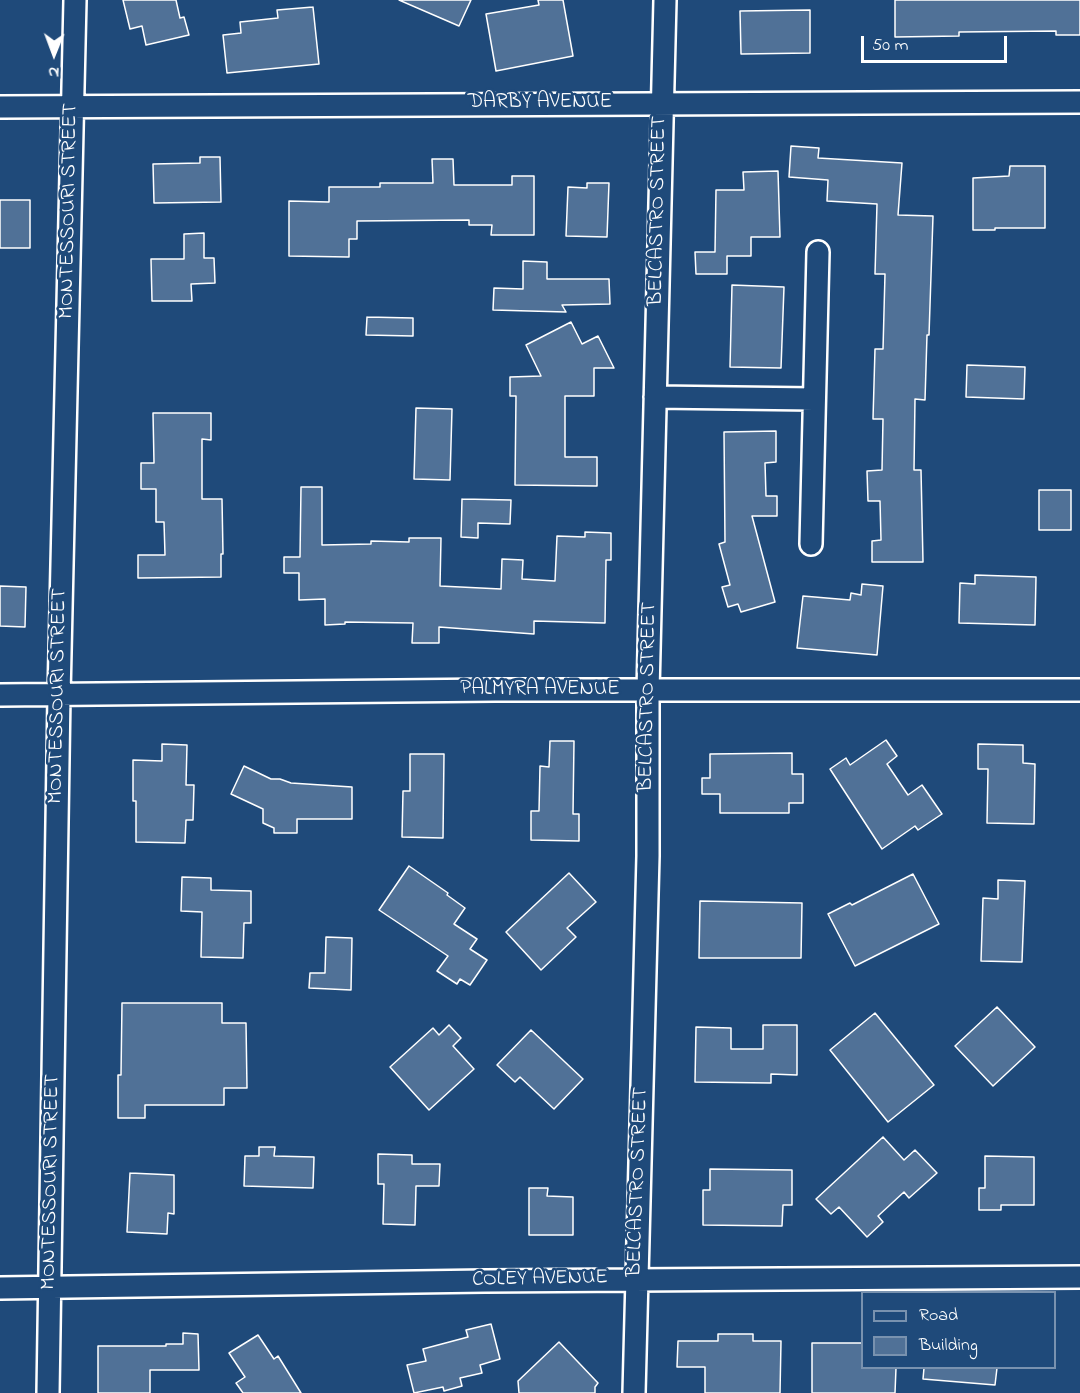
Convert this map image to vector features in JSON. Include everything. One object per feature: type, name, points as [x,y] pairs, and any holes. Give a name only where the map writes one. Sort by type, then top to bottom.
[{"type":"street","name":"MONTESSOURI STREET","points":[[48,1393],[59,694],[75,0]]},
{"type":"street","name":"BELCASTRO STREET","points":[[634,1393],[648,856],[648,691],[665,0]]},
{"type":"street","name":"DARBY AVENUE","points":[[0,107],[1080,102]]},
{"type":"street","points":[[811,544],[818,252]]},
{"type":"street","points":[[655,397],[814,399]]},
{"type":"street","name":"PALMYRA AVENUE","points":[[0,695],[1080,690]]},
{"type":"street","name":"COLEY AVENUE","points":[[0,1287],[636,1279],[1080,1277]]},
{"type":"building","points":[[123,0],[176,0],[180,18],[184,17],[189,35],[146,45],[142,26],[130,29]]},
{"type":"building","points":[[399,0],[471,0],[459,26]]},
{"type":"building","points":[[538,0],[563,0],[573,56],[496,71],[486,14],[539,5]]},
{"type":"building","points":[[895,0],[1080,0],[1080,35],[1056,35],[1056,31],[959,32],[959,36],[895,37]]},
{"type":"building","points":[[313,7],[319,64],[227,73],[223,35],[241,33],[240,22],[278,18],[277,10]]},
{"type":"building","points":[[810,10],[810,53],[741,54],[740,11]]},
{"type":"building","points":[[791,146],[819,148],[818,158],[902,163],[898,215],[933,216],[925,400],[915,399],[914,470],[921,470],[923,562],[872,562],[872,541],[881,540],[880,501],[868,501],[867,471],[882,470],[883,419],[873,419],[875,349],[883,349],[885,274],[875,274],[877,204],[827,201],[828,180],[789,177]]},
{"type":"building","points":[[200,157],[220,157],[221,202],[154,203],[153,164],[200,163]]},
{"type":"building","points":[[432,159],[453,159],[454,185],[512,185],[512,176],[534,176],[534,235],[491,235],[492,225],[469,225],[469,220],[357,221],[357,239],[349,239],[349,257],[289,256],[289,201],[329,202],[329,187],[380,187],[380,183],[433,183]]},
{"type":"building","points":[[1010,166],[1045,166],[1045,228],[973,230],[973,178],[1009,176]]},
{"type":"building","points":[[778,171],[780,237],[751,237],[751,256],[727,256],[727,274],[696,274],[695,252],[715,252],[716,190],[744,190],[743,172]]},
{"type":"building","points":[[587,183],[609,183],[607,237],[566,236],[568,187],[587,188]]},
{"type":"building","points":[[0,200],[30,200],[30,248],[0,248]]},
{"type":"building","points":[[204,233],[204,258],[214,258],[215,283],[191,284],[192,301],[152,301],[151,259],[184,259],[184,234]]},
{"type":"building","points":[[523,261],[547,262],[547,279],[609,279],[610,304],[562,305],[566,312],[493,310],[494,288],[523,289]]},
{"type":"building","points":[[732,285],[784,287],[781,368],[730,367]]},
{"type":"building","points":[[367,317],[413,318],[413,336],[366,335]]},
{"type":"building","points":[[571,322],[582,344],[598,336],[614,368],[594,368],[594,396],[565,396],[565,457],[597,457],[597,486],[515,485],[516,396],[510,396],[510,377],[541,376],[526,345]]},
{"type":"building","points":[[967,365],[1025,367],[1024,399],[966,397]]},
{"type":"building","points":[[416,408],[452,409],[450,480],[414,479]]},
{"type":"building","points":[[153,413],[211,413],[211,440],[202,439],[202,499],[222,499],[221,577],[138,578],[138,555],[165,555],[164,522],[156,522],[156,489],[141,489],[141,463],[154,463]]},
{"type":"building","points":[[776,431],[776,462],[765,463],[766,496],[777,496],[777,516],[752,516],[775,602],[741,612],[738,604],[728,607],[722,587],[730,585],[719,544],[725,542],[724,432]]},
{"type":"building","points":[[301,487],[322,487],[322,545],[371,544],[371,541],[409,542],[409,538],[441,538],[440,586],[501,589],[502,559],[523,560],[522,579],[555,581],[557,536],[585,537],[585,532],[611,533],[611,560],[606,560],[605,623],[534,621],[534,634],[439,627],[439,643],[412,643],[413,623],[345,622],[345,624],[325,625],[325,599],[299,600],[299,573],[284,573],[284,557],[300,557]]},
{"type":"building","points":[[1039,490],[1071,490],[1071,530],[1039,530]]},
{"type":"building","points":[[462,499],[511,500],[510,524],[478,523],[478,538],[461,537]]},
{"type":"building","points":[[975,575],[1036,577],[1035,625],[959,623],[960,583],[975,584]]},
{"type":"building","points":[[862,584],[883,586],[877,655],[797,648],[803,596],[850,600],[851,593],[861,595]]},
{"type":"building","points":[[0,586],[26,587],[25,627],[0,626]]},
{"type":"building","points":[[886,740],[897,756],[887,764],[908,795],[922,785],[942,814],[918,830],[915,826],[882,849],[830,769],[846,758],[850,765]]},
{"type":"building","points":[[550,741],[574,741],[573,814],[579,814],[579,841],[531,840],[531,811],[539,811],[540,766],[549,767]]},
{"type":"building","points":[[162,744],[187,745],[186,785],[194,785],[193,820],[186,820],[185,843],[136,842],[133,760],[162,761]]},
{"type":"building","points":[[978,744],[1023,745],[1023,763],[1035,764],[1034,824],[987,823],[988,769],[978,769]]},
{"type":"building","points":[[792,753],[792,774],[803,774],[803,803],[789,803],[789,813],[720,813],[720,794],[702,794],[702,778],[710,778],[710,754]]},
{"type":"building","points":[[410,754],[444,754],[443,838],[402,837],[403,791],[410,791]]},
{"type":"building","points":[[244,766],[271,779],[291,783],[352,787],[352,819],[297,819],[297,833],[274,833],[274,828],[263,823],[263,809],[231,794]]},
{"type":"building","points":[[409,866],[448,893],[447,895],[465,908],[454,924],[477,939],[470,949],[487,960],[470,985],[460,979],[457,984],[437,971],[448,956],[379,910]]},
{"type":"building","points":[[569,873],[596,902],[567,928],[576,937],[541,970],[506,932]]},
{"type":"building","points":[[913,874],[939,924],[855,966],[828,914],[850,903],[852,905]]},
{"type":"building","points":[[182,877],[211,878],[211,890],[251,891],[251,923],[244,923],[243,958],[201,957],[202,912],[181,911]]},
{"type":"building","points":[[998,880],[1025,881],[1022,962],[981,961],[983,898],[998,899]]},
{"type":"building","points":[[700,901],[802,903],[801,958],[699,958]]},
{"type":"building","points":[[326,937],[352,938],[351,990],[309,988],[310,973],[325,973]]},
{"type":"building","points":[[122,1003],[222,1003],[222,1023],[246,1023],[247,1088],[224,1088],[224,1105],[145,1105],[145,1118],[118,1118]]},
{"type":"building","points":[[997,1007],[1035,1047],[993,1086],[955,1046]]},
{"type":"building","points":[[875,1013],[934,1085],[888,1122],[830,1050]]},
{"type":"building","points":[[449,1025],[461,1038],[453,1046],[474,1069],[429,1110],[390,1067],[433,1028],[439,1035]]},
{"type":"building","points":[[763,1025],[797,1025],[797,1075],[771,1074],[771,1083],[695,1082],[696,1027],[731,1028],[731,1049],[763,1049]]},
{"type":"building","points":[[531,1030],[583,1079],[554,1109],[520,1077],[515,1082],[497,1065]]},
{"type":"building","points":[[883,1137],[904,1160],[915,1150],[937,1173],[909,1198],[904,1192],[878,1216],[883,1222],[867,1237],[839,1207],[831,1214],[816,1199]]},
{"type":"building","points":[[259,1147],[275,1147],[274,1156],[314,1157],[313,1188],[244,1186],[245,1156],[259,1156]]},
{"type":"building","points":[[378,1154],[412,1155],[412,1164],[440,1164],[439,1186],[416,1186],[415,1225],[383,1224],[384,1184],[378,1184]]},
{"type":"building","points":[[985,1156],[1034,1157],[1034,1205],[1001,1205],[1001,1210],[979,1210],[979,1188],[985,1188]]},
{"type":"building","points":[[710,1169],[792,1170],[792,1205],[783,1205],[782,1226],[703,1225],[703,1190],[710,1190]]},
{"type":"building","points":[[130,1173],[174,1175],[174,1214],[168,1213],[167,1234],[127,1232]]},
{"type":"building","points":[[529,1188],[548,1188],[547,1196],[573,1197],[573,1235],[529,1235]]},
{"type":"building","points":[[491,1324],[500,1359],[480,1365],[482,1373],[460,1378],[462,1386],[444,1391],[443,1387],[414,1393],[407,1365],[426,1361],[423,1349],[468,1337],[466,1330]]},
{"type":"building","points":[[183,1333],[198,1334],[199,1370],[150,1370],[150,1393],[98,1393],[98,1346],[183,1344]]},
{"type":"building","points":[[718,1334],[753,1334],[753,1341],[781,1341],[780,1393],[705,1393],[705,1367],[677,1367],[678,1341],[718,1341]]},
{"type":"building","points":[[258,1335],[274,1359],[278,1356],[301,1393],[243,1393],[236,1383],[245,1377],[229,1353]]},
{"type":"building","points":[[559,1342],[598,1383],[595,1393],[519,1393],[518,1381]]},
{"type":"building","points":[[812,1343],[861,1343],[861,1369],[896,1369],[895,1393],[812,1393]]},
{"type":"building","points":[[924,1369],[997,1369],[995,1385],[923,1379]]}]
